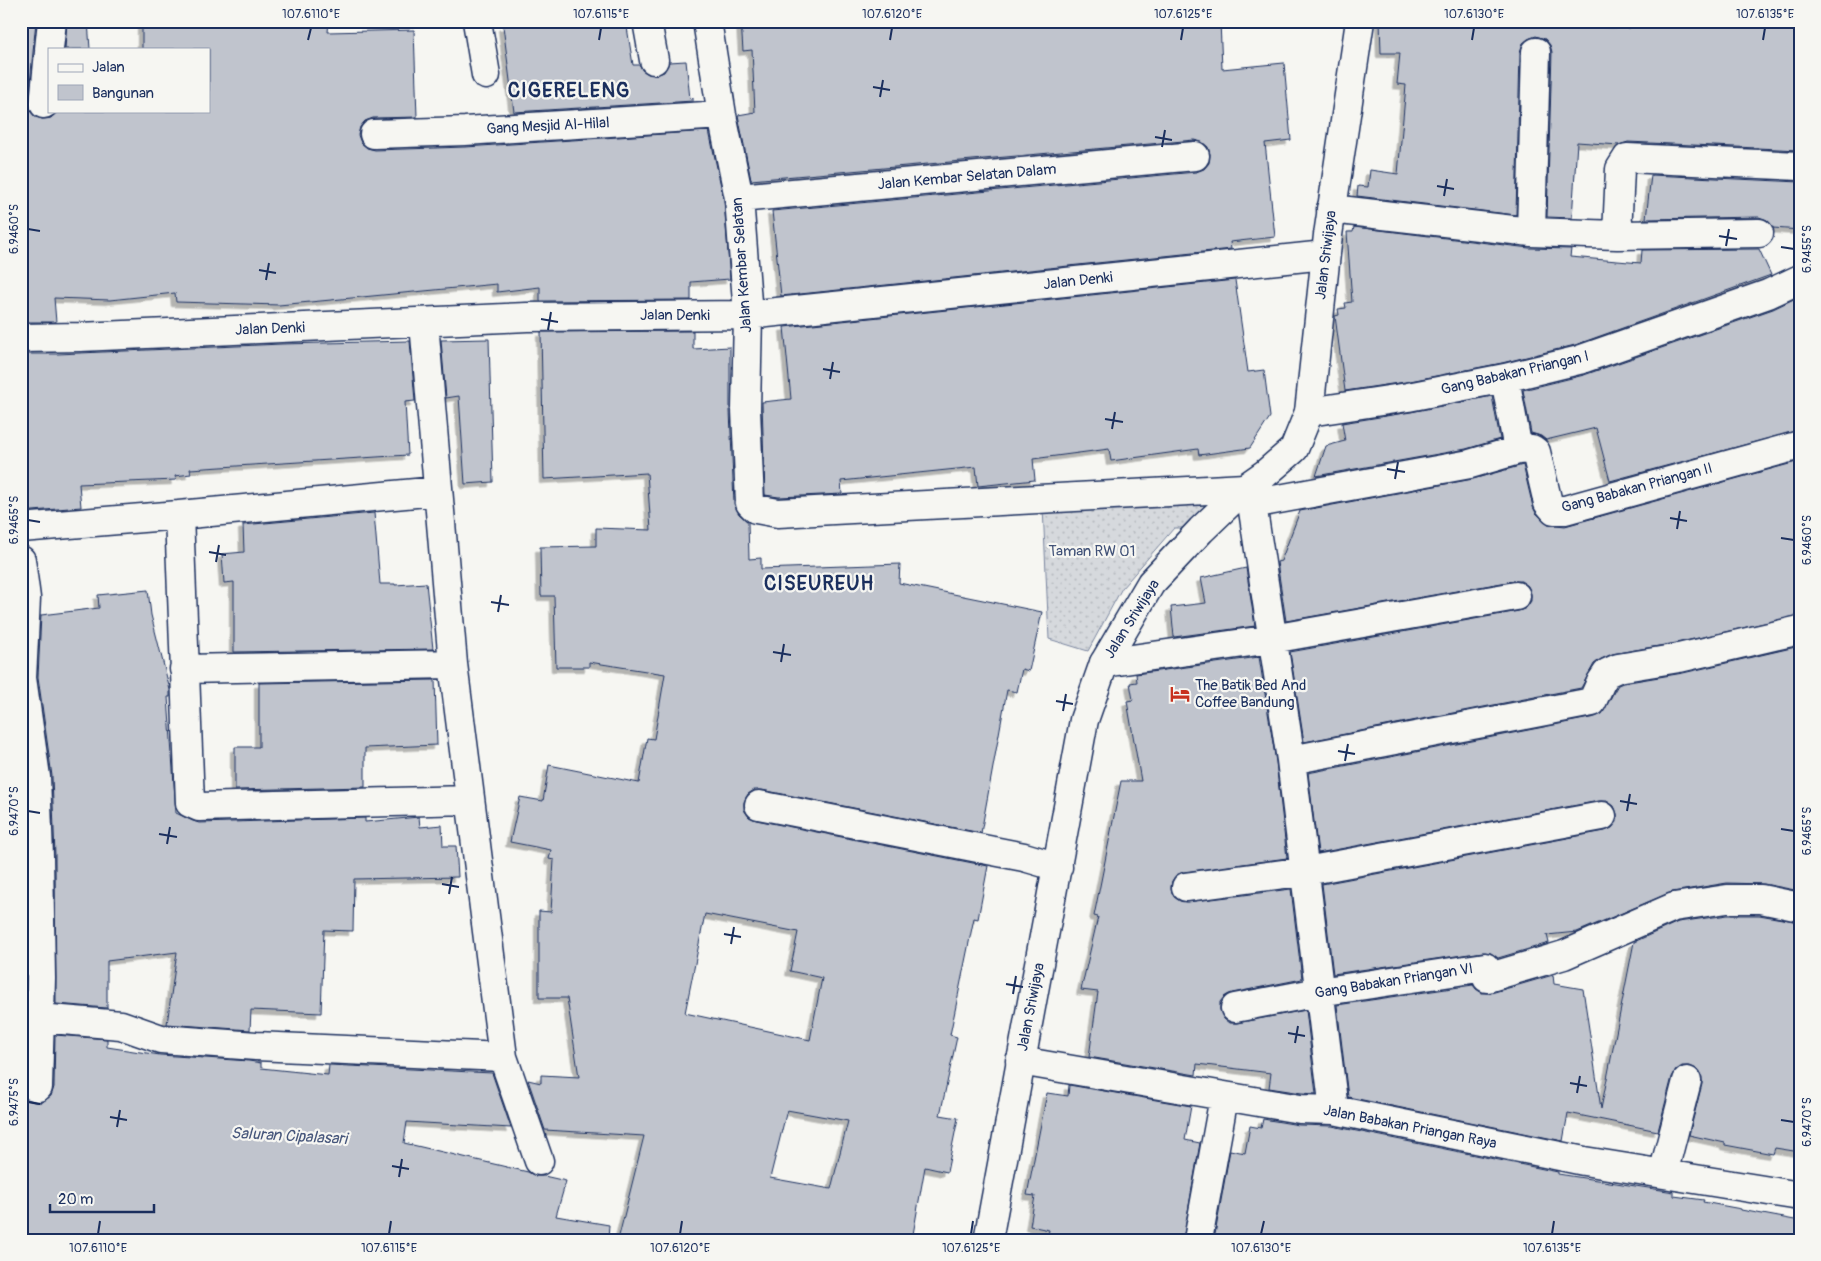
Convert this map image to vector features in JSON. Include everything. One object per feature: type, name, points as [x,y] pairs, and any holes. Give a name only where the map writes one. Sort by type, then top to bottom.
[{"type":"street","points":[[49,48],[52,21]]},
{"type":"street","points":[[478,21],[486,75]]},
{"type":"street","points":[[647,21],[654,60]]},
{"type":"street","name":"Jalan Kembar Selatan","points":[[707,21],[722,116],[739,198],[748,315],[746,410],[750,503],[756,509],[778,513],[1248,496]]},
{"type":"street","name":"Jalan Sriwijaya","points":[[988,1240],[1084,720],[1104,663],[1151,583],[1201,530],[1248,496],[1265,474],[1294,449],[1308,412],[1325,254],[1360,21]]},
{"type":"street","points":[[1531,232],[1536,52]]},
{"type":"street","points":[[44,104],[48,61]]},
{"type":"street","name":"Gang Mesjid Al-Hilal","points":[[374,134],[465,131],[722,116]]},
{"type":"street","name":"Jalan Kembar Selatan Dalam","points":[[739,198],[1196,156]]},
{"type":"street","points":[[1617,235],[1620,169],[1627,158],[1800,166]]},
{"type":"street","points":[[1331,209],[1531,232],[1617,235],[1759,233]]},
{"type":"street","name":"Jalan Denki","points":[[21,338],[424,323],[527,317],[748,315],[1325,254]]},
{"type":"street","name":"Gang Babakan Priangan I","points":[[1308,412],[1408,397],[1505,378],[1579,360],[1768,294],[1800,279]]},
{"type":"street","points":[[424,323],[453,664],[503,1057],[539,1162]]},
{"type":"street","points":[[1334,1110],[1291,760],[1248,496],[1470,464],[1518,450],[1505,378]]},
{"type":"street","name":"Gang Babakan Priangan II","points":[[1518,450],[1532,449],[1536,452],[1548,503],[1554,510],[1565,510],[1800,445]]},
{"type":"street","points":[[21,528],[437,492]]},
{"type":"street","points":[[179,515],[190,803],[199,808],[469,800]]},
{"type":"street","points":[[21,560],[26,598],[22,678],[36,777],[41,978],[38,1087],[21,1082]]},
{"type":"street","points":[[1104,663],[1272,639],[1516,596]]},
{"type":"street","points":[[1291,760],[1592,702],[1607,673],[1618,668],[1680,658],[1800,630]]},
{"type":"street","points":[[184,669],[453,664]]},
{"type":"street","points":[[759,805],[1024,857],[1058,867]]},
{"type":"street","points":[[1186,887],[1306,871],[1602,816]]},
{"type":"street","name":"Gang Babakan Priangan VI","points":[[1235,1008],[1318,992],[1485,967],[1487,978],[1564,955],[1674,907],[1727,899],[1761,899],[1800,907]]},
{"type":"street","points":[[39,1018],[121,1025],[161,1039],[256,1046],[503,1057]]},
{"type":"street","name":"Jalan Babakan Priangan Raya","points":[[1020,1061],[1300,1109],[1334,1110],[1575,1159],[1800,1196]]},
{"type":"street","points":[[1663,1174],[1687,1081]]},
{"type":"street","points":[[1198,1240],[1224,1096]]},
{"type":"green space","name":"Taman RW 01","points":[[1223,493],[1195,528],[1174,528],[1122,588],[1088,651],[1049,639],[1043,507]]},
{"type":"building","points":[[21,21],[36,21],[28,103],[30,111],[35,117],[42,119],[51,118],[56,112],[210,112],[210,48],[142,48],[142,21],[329,21],[328,32],[414,30],[417,117],[373,118],[365,121],[360,127],[358,135],[361,143],[367,148],[375,150],[466,147],[709,131],[724,200],[730,279],[691,282],[691,300],[540,301],[540,287],[497,292],[497,284],[279,305],[176,302],[175,293],[110,300],[54,298],[56,322],[21,322]]},
{"type":"building","points":[[67,21],[88,21],[90,48],[65,48]]},
{"type":"building","points":[[520,21],[626,21],[633,65],[640,65],[642,70],[648,74],[656,75],[664,72],[669,62],[686,61],[690,99],[693,98],[693,101],[514,112],[503,26],[520,24]]},
{"type":"building","points":[[741,21],[1220,21],[1222,69],[1284,63],[1291,140],[1265,143],[1275,237],[1230,242],[1231,249],[781,296],[772,211],[1196,172],[1204,169],[1209,163],[1210,154],[1208,147],[1202,142],[1194,140],[751,180],[738,115],[755,112],[752,50],[743,51]]},
{"type":"building","points":[[1380,21],[1571,21],[1573,27],[1630,28],[1630,21],[1800,22],[1800,150],[1628,142],[1619,145],[1577,142],[1572,218],[1547,217],[1552,52],[1550,45],[1545,39],[1536,36],[1523,43],[1520,52],[1516,215],[1357,196],[1358,186],[1368,187],[1370,170],[1398,174],[1406,85],[1397,84],[1400,53],[1381,53]]},
{"type":"building","points":[[1651,175],[1800,182],[1800,230],[1773,228],[1767,220],[1759,217],[1646,219]]},
{"type":"building","points":[[1354,227],[1529,248],[1571,249],[1570,257],[1641,263],[1642,250],[1759,249],[1771,275],[1575,345],[1502,363],[1405,382],[1345,391],[1335,316],[1339,315],[1338,309],[1346,308],[1345,303],[1352,302],[1347,232],[1353,232]]},
{"type":"building","points":[[1235,280],[1248,372],[1264,370],[1270,417],[1250,448],[1199,455],[1198,449],[1111,461],[1109,449],[1033,459],[1035,480],[978,486],[976,467],[841,481],[842,494],[779,497],[765,495],[762,402],[791,399],[784,327]]},
{"type":"building","points":[[1800,296],[1800,430],[1610,481],[1596,428],[1546,440],[1541,436],[1531,433],[1523,390],[1584,375],[1773,309]]},
{"type":"building","points":[[693,331],[693,349],[730,347],[730,411],[734,504],[739,514],[748,522],[749,559],[761,558],[761,569],[900,564],[899,583],[1042,612],[1029,671],[1022,669],[1017,692],[1007,690],[981,833],[762,790],[754,790],[748,794],[744,802],[744,810],[749,817],[756,820],[988,866],[978,919],[974,918],[950,1035],[957,1037],[940,1115],[958,1118],[947,1172],[925,1167],[912,1240],[618,1240],[644,1136],[545,1130],[528,1080],[541,1083],[541,1075],[579,1077],[567,998],[539,998],[539,911],[551,912],[554,860],[549,859],[551,850],[510,842],[520,797],[543,801],[549,765],[639,783],[647,738],[654,739],[665,674],[589,662],[589,667],[556,667],[554,596],[541,596],[540,547],[596,546],[596,528],[651,530],[647,473],[544,479],[541,332]],"holes":[[[705,914],[798,932],[790,971],[822,978],[810,1040],[685,1013]],[[787,1110],[848,1121],[831,1189],[770,1178]]]},
{"type":"building","points":[[489,339],[493,482],[465,484],[459,396],[446,398],[441,340]]},
{"type":"building","points":[[410,341],[415,401],[405,402],[408,455],[190,469],[191,474],[175,476],[176,480],[79,484],[81,507],[21,512],[21,354]]},
{"type":"building","points":[[1492,396],[1500,439],[1466,449],[1316,476],[1326,446],[1345,441],[1342,423]]},
{"type":"building","points":[[1800,461],[1800,615],[1676,643],[1612,654],[1594,664],[1581,688],[1304,742],[1290,652],[1519,611],[1526,608],[1531,601],[1531,594],[1528,586],[1521,581],[1513,581],[1286,621],[1277,562],[1281,561],[1300,511],[1473,479],[1523,465],[1536,513],[1548,524],[1565,526]]},
{"type":"building","points":[[374,513],[380,584],[426,583],[433,649],[234,652],[234,582],[224,583],[222,554],[244,552],[243,525]]},
{"type":"building","points":[[1246,568],[1255,626],[1174,637],[1171,607],[1206,603],[1201,578]]},
{"type":"building","points":[[148,590],[151,615],[170,690],[170,697],[168,697],[176,813],[199,823],[365,818],[365,822],[419,817],[420,827],[442,825],[443,846],[456,846],[458,877],[354,879],[353,931],[324,930],[321,1013],[251,1010],[250,1030],[167,1024],[177,952],[107,961],[107,1008],[56,1004],[55,856],[52,776],[38,677],[41,615],[99,608],[98,595]]},
{"type":"building","points":[[1800,646],[1800,891],[1764,884],[1727,883],[1672,892],[1577,932],[1547,935],[1549,943],[1498,958],[1491,953],[1483,952],[1333,974],[1322,884],[1605,831],[1612,828],[1617,822],[1617,814],[1614,806],[1607,801],[1599,801],[1318,853],[1308,773],[1595,717],[1602,714],[1618,685],[1623,683],[1683,673]]},
{"type":"building","points":[[1259,657],[1276,762],[1287,858],[1183,872],[1176,875],[1172,881],[1171,890],[1174,897],[1180,901],[1188,902],[1291,889],[1302,979],[1232,993],[1224,997],[1220,1002],[1220,1010],[1224,1019],[1229,1023],[1237,1023],[1306,1010],[1316,1094],[1269,1088],[1271,1073],[1197,1064],[1196,1075],[1089,1057],[1098,992],[1081,990],[1098,917],[1094,916],[1121,781],[1141,781],[1127,701],[1133,700],[1130,683],[1137,682],[1136,674]]},
{"type":"building","points":[[435,680],[437,745],[365,748],[365,787],[235,790],[235,747],[259,747],[259,683]]},
{"type":"building","points":[[21,800],[25,978],[23,1067],[21,1067]]},
{"type":"building","points":[[1728,915],[1759,915],[1800,922],[1800,1152],[1775,1148],[1773,1154],[1725,1145],[1725,1143],[1689,1135],[1702,1084],[1702,1077],[1698,1070],[1690,1066],[1682,1066],[1676,1070],[1672,1077],[1658,1131],[1568,1113],[1563,1141],[1348,1097],[1337,1005],[1473,985],[1482,993],[1491,993],[1553,975],[1554,984],[1583,989],[1601,1109],[1634,942],[1678,922]]},
{"type":"building","points":[[55,1035],[107,1039],[107,1047],[160,1055],[249,1061],[261,1063],[261,1068],[328,1075],[329,1065],[492,1073],[511,1128],[407,1122],[404,1143],[528,1172],[536,1176],[566,1181],[556,1216],[609,1225],[608,1240],[21,1240],[21,1098],[42,1102],[51,1096],[54,1087]]},
{"type":"building","points":[[1069,1085],[1191,1106],[1185,1140],[1200,1143],[1183,1240],[1047,1240],[1049,1230],[1030,1226],[1035,1196],[1027,1195],[1047,1093],[1068,1096]]},
{"type":"building","points":[[1263,1119],[1299,1125],[1332,1126],[1558,1172],[1558,1174],[1674,1192],[1674,1196],[1704,1200],[1703,1202],[1800,1221],[1800,1240],[1214,1240],[1230,1150],[1245,1153],[1250,1126],[1261,1128]]},
{"type":"place","name":"The Batik Bed And Coffee Bandung","points":[[1180,694]]},
{"type":"district","name":"CIGERELENG","points":[[569,90]]},
{"type":"district","name":"CISEUREUH","points":[[819,583]]},
{"type":"water label","name":"Saluran Cipalasari","points":[[289,1136]]}]
